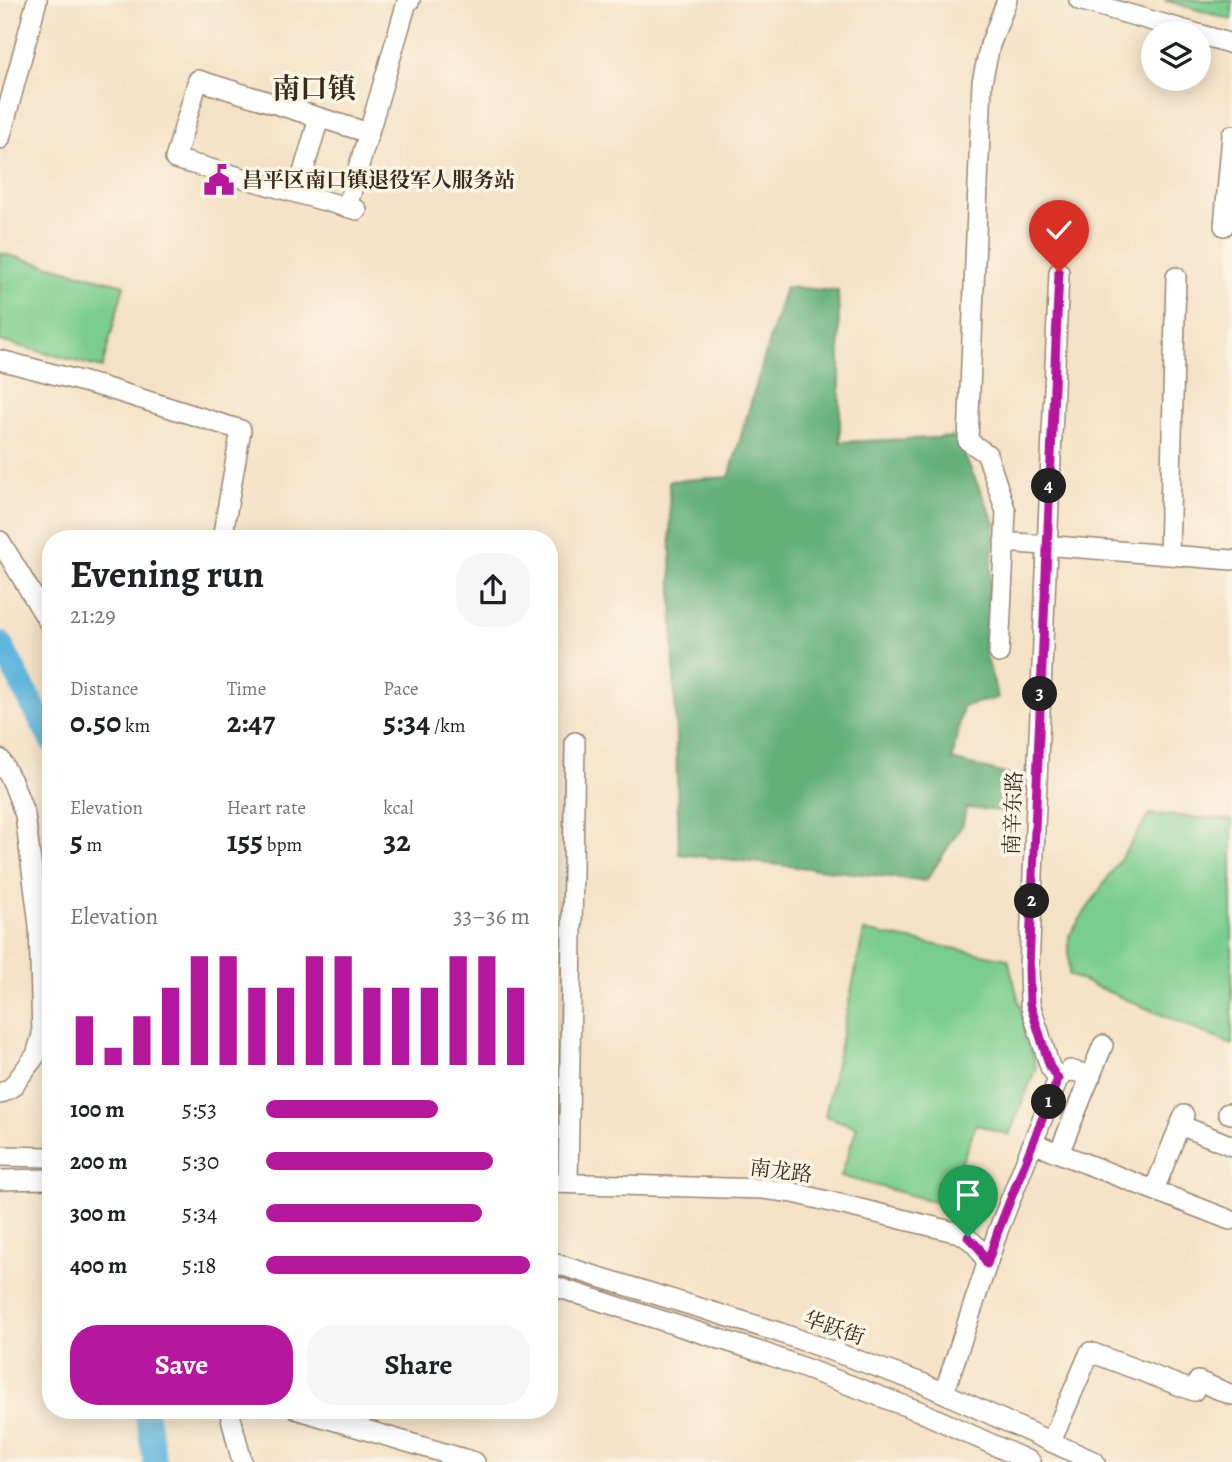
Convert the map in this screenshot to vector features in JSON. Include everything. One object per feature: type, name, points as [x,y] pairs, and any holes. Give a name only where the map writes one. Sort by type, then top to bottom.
[{"type":"street","points":[[0,139],[37,0]]},
{"type":"street","points":[[999,653],[1006,512],[986,454],[968,441],[982,82],[990,45],[1007,0]]},
{"type":"street","points":[[1079,0],[1152,21]]},
{"type":"street","points":[[369,133],[198,80],[175,159],[352,208],[369,133],[408,1]]},
{"type":"street","points":[[1211,38],[1232,44]]},
{"type":"street","points":[[297,193],[319,118]]},
{"type":"street","points":[[1224,226],[1232,135]]},
{"type":"street","name":"南辛东路","points":[[1058,1079],[1050,1067],[1030,1004],[1029,968],[1059,272]]},
{"type":"street","points":[[1169,555],[1176,277]]},
{"type":"street","points":[[0,360],[103,387],[241,430],[224,530]]},
{"type":"street","points":[[0,541],[42,611]]},
{"type":"street","points":[[1004,542],[1232,560]]},
{"type":"street","points":[[559,1183],[575,742]]},
{"type":"street","points":[[0,759],[25,815],[39,925],[42,1035],[36,1055],[12,1087],[0,1094]]},
{"type":"street","points":[[1059,1153],[1104,1045]]},
{"type":"street","points":[[944,1393],[998,1231],[1058,1079],[1070,1070],[1091,1076]]},
{"type":"street","points":[[1154,1190],[1182,1120],[1232,1146]]},
{"type":"street","points":[[1033,1143],[1230,1220]]},
{"type":"street","points":[[0,1156],[42,1157]]},
{"type":"street","points":[[0,1180],[42,1179]]},
{"type":"street","name":"南龙路","points":[[559,1183],[763,1189],[794,1193],[959,1233],[968,1237],[979,1248],[987,1264]]},
{"type":"street","name":"华跃街","points":[[558,1264],[778,1332],[922,1383],[1094,1462]]},
{"type":"street","points":[[558,1288],[764,1353],[919,1411],[1031,1462]]},
{"type":"street","points":[[1051,1442],[1090,1352],[1232,1395]]},
{"type":"street","points":[[231,1419],[242,1462]]},
{"type":"street","points":[[329,1419],[475,1462]]},
{"type":"green space","points":[[1164,0],[1232,0],[1232,20]]},
{"type":"green space","points":[[0,253],[124,285],[102,368],[0,341]]},
{"type":"green space","points":[[785,287],[838,291],[840,442],[956,437],[995,523],[984,648],[998,698],[963,706],[952,760],[1009,775],[1000,811],[966,808],[963,824],[926,881],[679,854],[669,481],[729,477]]},
{"type":"green space","points":[[1150,814],[1232,820],[1232,1045],[1069,975],[1069,936]]},
{"type":"green space","points":[[864,931],[1008,959],[1036,1068],[1009,1135],[976,1124],[946,1205],[841,1176],[857,1127],[825,1116]]},
{"type":"waterway","points":[[0,643],[42,723]]},
{"type":"waterway","points":[[148,1419],[155,1462]]},
{"type":"place","name":"昌平区南口镇退役军人服务站","points":[[219,180]]},
{"type":"district","name":"南口镇","points":[[314,89]]},
{"type":"route","points":[[968,1237],[979,1248],[987,1264],[1058,1079],[1050,1067],[1030,1004],[1029,968],[1059,272]]}]
